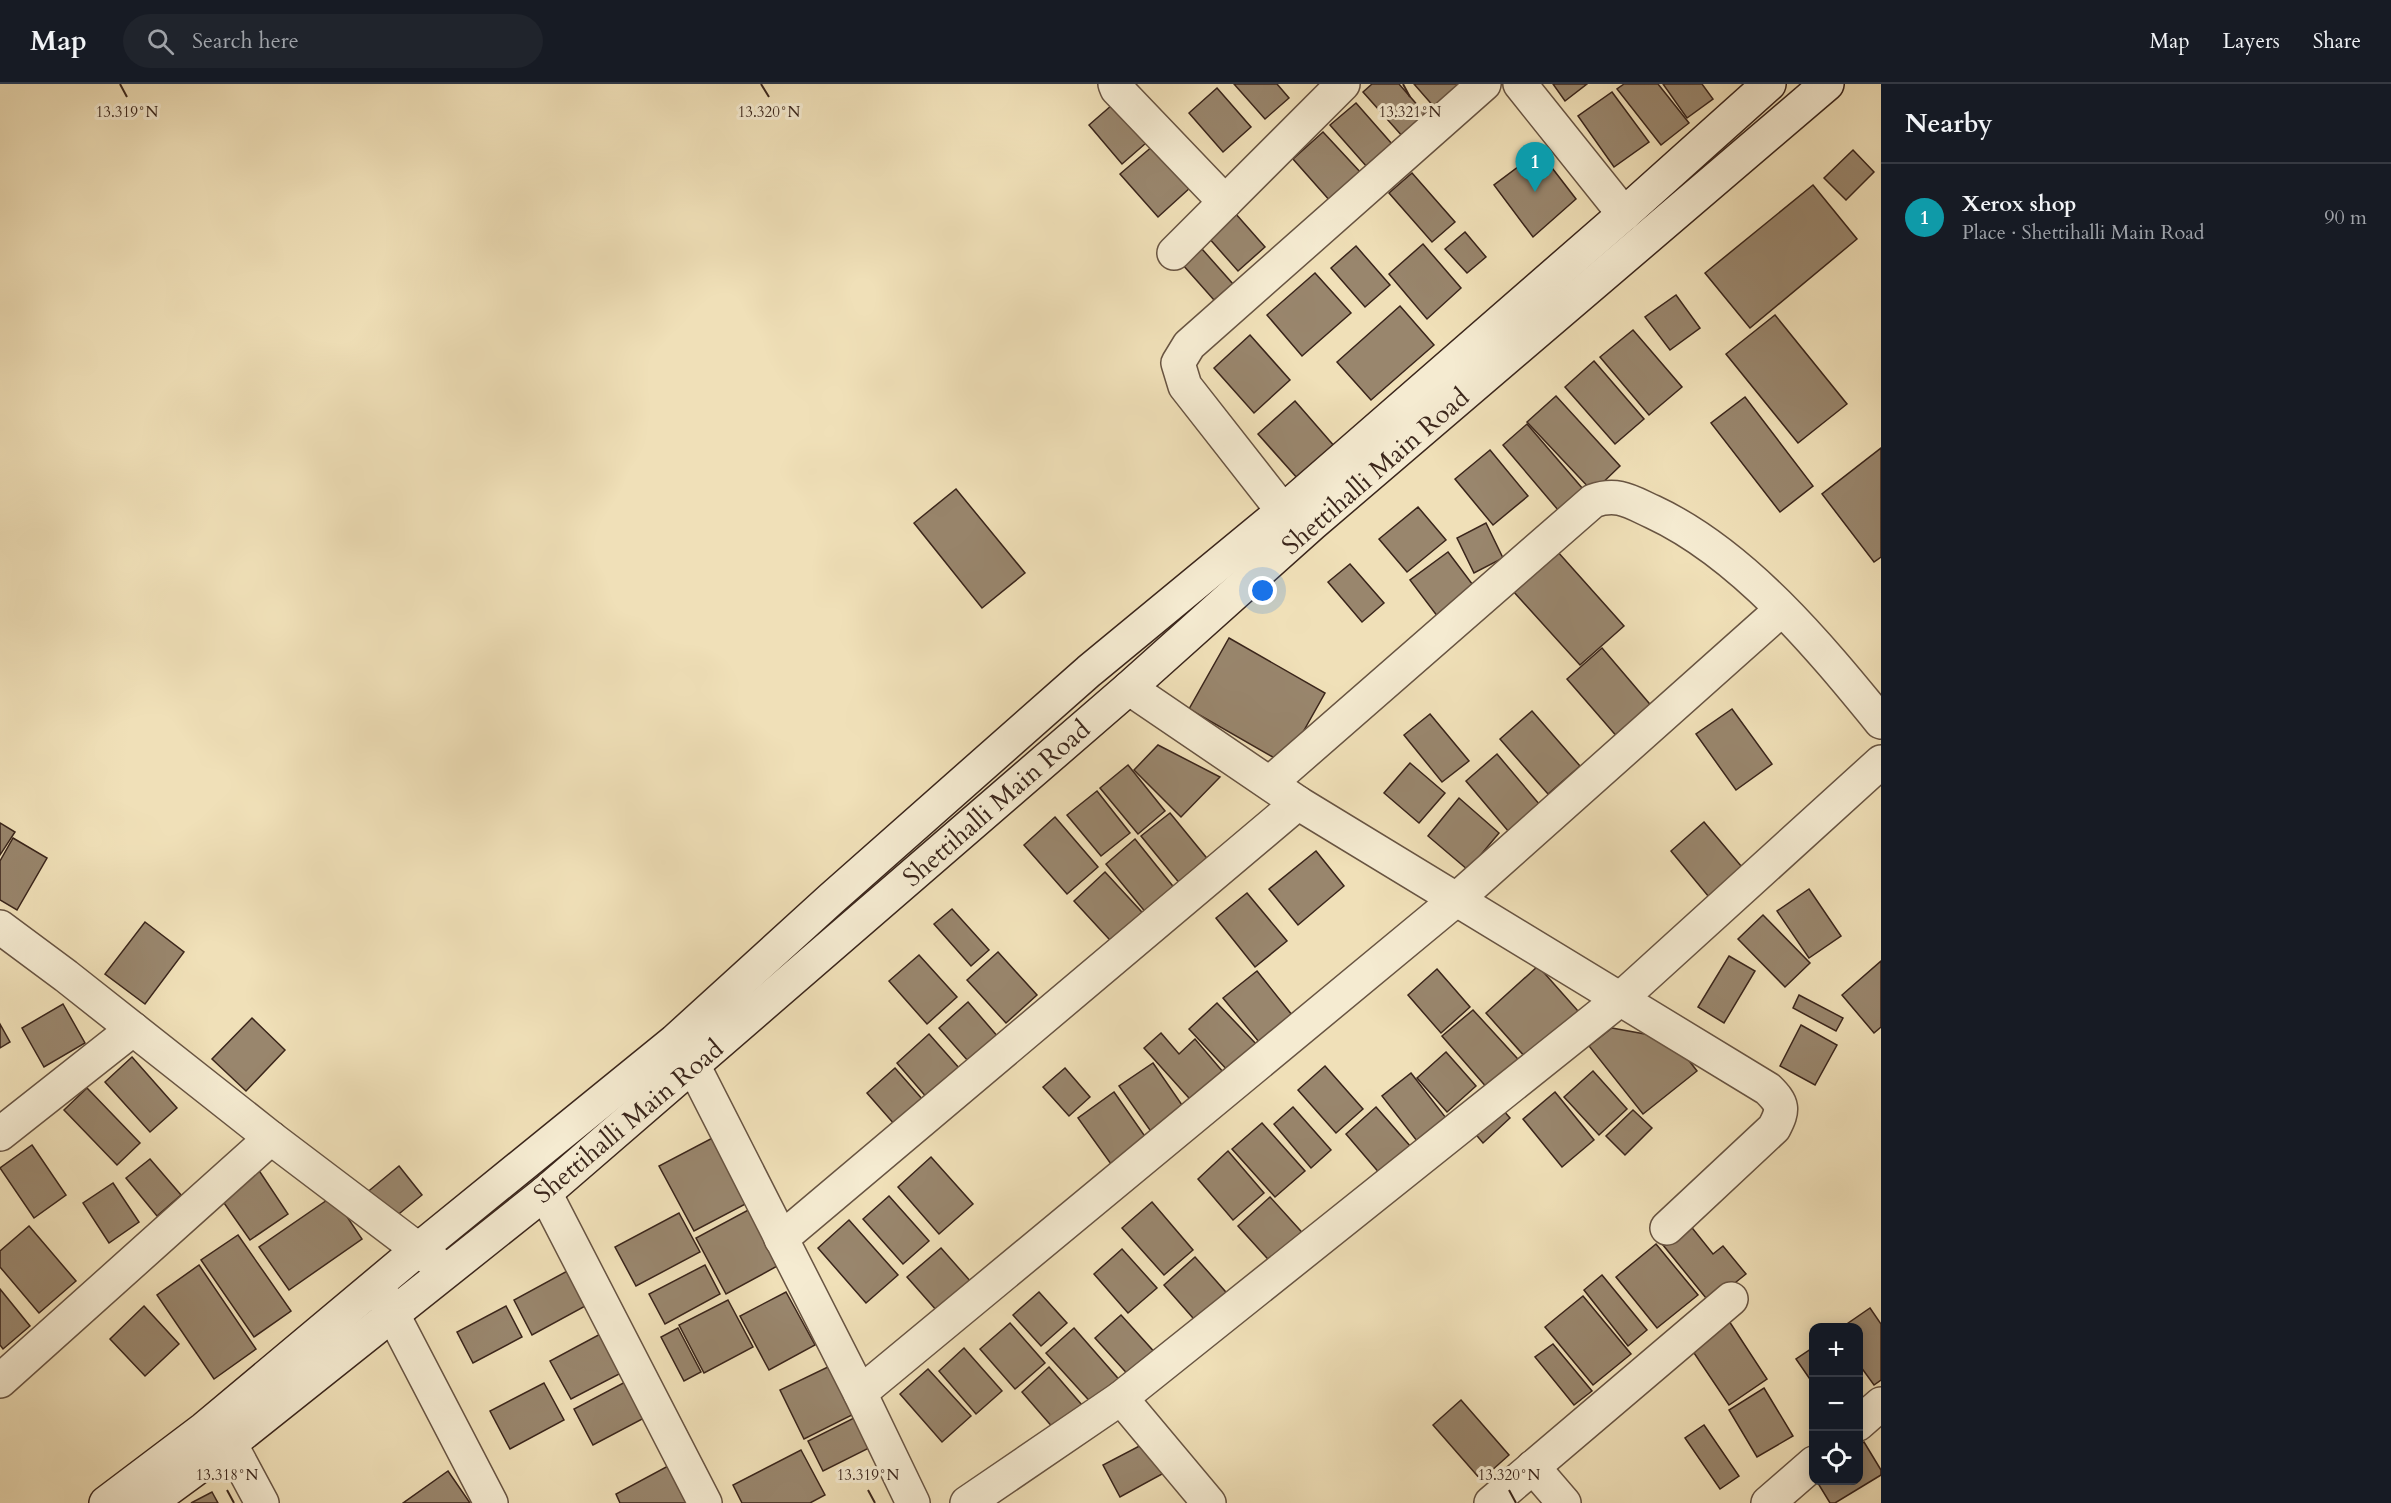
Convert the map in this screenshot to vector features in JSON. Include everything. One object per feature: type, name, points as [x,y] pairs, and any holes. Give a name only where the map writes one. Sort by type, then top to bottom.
[{"type":"street","points":[[1115,84],[1117,89],[1226,202]]},
{"type":"street","points":[[1174,253],[1343,84]]},
{"type":"street","points":[[1283,511],[1185,386],[1178,363],[1189,345],[1484,84]]},
{"type":"street","points":[[1520,84],[1624,214]]},
{"type":"street","name":"Shettihalli Main Road","points":[[149,1503],[224,1431],[385,1299],[446,1270],[544,1193],[684,1053],[831,899],[1089,671],[1283,511],[1624,214],[1769,84]]},
{"type":"street","name":"Shettihalli Main Road","points":[[385,1299],[419,1249],[684,1053],[1129,688],[1312,524],[1827,84]]},
{"type":"street","points":[[1270,783],[1593,501],[1606,496],[1622,498],[1679,524],[1736,565],[1829,658],[1881,722]]},
{"type":"street","points":[[860,1393],[1458,898],[1781,610]]},
{"type":"street","points":[[1129,688],[1298,803],[1458,898],[1619,1000],[1768,1089],[1779,1100],[1781,1114],[1774,1128],[1667,1228]]},
{"type":"street","points":[[967,1503],[1120,1398],[1619,1000],[1881,762]]},
{"type":"street","points":[[781,1239],[1298,803]]},
{"type":"street","points":[[0,927],[271,1138],[446,1270]]},
{"type":"street","points":[[0,1134],[133,1029]]},
{"type":"street","points":[[684,1053],[860,1393],[913,1503]]},
{"type":"street","points":[[0,1382],[271,1138]]},
{"type":"street","points":[[544,1193],[705,1503]]},
{"type":"street","points":[[385,1299],[491,1503]]},
{"type":"street","points":[[1491,1503],[1731,1299]]},
{"type":"street","points":[[1120,1398],[1209,1503]]},
{"type":"street","points":[[1863,1420],[1881,1404]]},
{"type":"street","points":[[224,1431],[262,1503]]},
{"type":"street","name":"Shettihalli Main Road","points":[[106,1503],[224,1431]]},
{"type":"street","points":[[1533,1467],[1564,1503]]},
{"type":"street","points":[[1776,1500],[1809,1468]]},
{"type":"building","points":[[1234,84],[1277,84],[1289,98],[1265,119]]},
{"type":"building","points":[[1372,84],[1399,84],[1427,116],[1403,137],[1363,92]]},
{"type":"building","points":[[1414,84],[1462,84],[1435,108]]},
{"type":"building","points":[[1553,84],[1587,84],[1565,101]]},
{"type":"building","points":[[1624,84],[1658,84],[1689,123],[1661,145],[1617,89]]},
{"type":"building","points":[[1663,84],[1702,84],[1713,99],[1687,118]]},
{"type":"building","points":[[1217,88],[1251,127],[1223,152],[1189,113]]},
{"type":"building","points":[[1612,92],[1649,142],[1614,167],[1578,116]]},
{"type":"building","points":[[1356,103],[1392,144],[1367,167],[1330,125]]},
{"type":"building","points":[[1112,105],[1146,143],[1122,164],[1089,125]]},
{"type":"building","points":[[1323,132],[1362,174],[1331,202],[1293,159]]},
{"type":"building","points":[[1154,145],[1191,187],[1158,217],[1120,174]]},
{"type":"building","points":[[1853,150],[1874,172],[1846,200],[1824,178]]},
{"type":"building","points":[[1539,151],[1576,199],[1533,237],[1494,185]]},
{"type":"building","points":[[1412,173],[1455,222],[1432,242],[1389,193]]},
{"type":"building","points":[[1813,185],[1857,239],[1750,328],[1705,273]]},
{"type":"building","points":[[1235,213],[1265,247],[1238,271],[1208,237]]},
{"type":"building","points":[[1465,232],[1486,257],[1467,273],[1445,249]]},
{"type":"building","points":[[1423,244],[1461,288],[1427,319],[1389,274]]},
{"type":"building","points":[[1356,246],[1390,285],[1365,307],[1331,268]]},
{"type":"building","points":[[1202,249],[1233,284],[1214,300],[1183,265]]},
{"type":"building","points":[[1315,273],[1351,313],[1302,356],[1267,315]]},
{"type":"building","points":[[1676,295],[1700,328],[1670,350],[1645,317]]},
{"type":"building","points":[[1400,306],[1434,345],[1371,400],[1337,362]]},
{"type":"building","points":[[1775,315],[1847,404],[1798,443],[1726,354]]},
{"type":"building","points":[[1633,330],[1682,387],[1649,415],[1600,357]]},
{"type":"building","points":[[1250,335],[1290,380],[1254,413],[1214,368]]},
{"type":"building","points":[[1594,361],[1644,419],[1615,444],[1565,387]]},
{"type":"building","points":[[1556,396],[1620,466],[1593,492],[1527,422]]},
{"type":"building","points":[[1745,397],[1813,486],[1780,512],[1711,423]]},
{"type":"building","points":[[1295,401],[1335,447],[1298,479],[1258,434]]},
{"type":"building","points":[[1527,424],[1589,496],[1564,517],[1503,445]]},
{"type":"building","points":[[1881,448],[1881,557],[1874,562],[1822,494]]},
{"type":"building","points":[[1490,450],[1528,496],[1493,525],[1455,479]]},
{"type":"building","points":[[956,489],[1025,573],[982,608],[914,523]]},
{"type":"building","points":[[1418,507],[1446,540],[1407,572],[1379,539]]},
{"type":"building","points":[[1486,523],[1503,558],[1474,573],[1457,538]]},
{"type":"building","points":[[1557,551],[1624,626],[1580,665],[1513,591]]},
{"type":"building","points":[[1448,552],[1482,597],[1444,625],[1410,580]]},
{"type":"building","points":[[1350,564],[1384,603],[1362,622],[1328,582]]},
{"type":"building","points":[[1229,638],[1325,693],[1285,764],[1189,709]]},
{"type":"building","points":[[1602,648],[1654,709],[1619,739],[1567,679]]},
{"type":"building","points":[[1732,709],[1772,764],[1736,790],[1696,734]]},
{"type":"building","points":[[1532,711],[1580,766],[1548,794],[1500,739]]},
{"type":"building","points":[[1430,714],[1469,761],[1442,782],[1404,735]]},
{"type":"building","points":[[1158,745],[1220,777],[1181,817],[1134,770]]},
{"type":"building","points":[[1497,754],[1545,811],[1514,838],[1466,781]]},
{"type":"building","points":[[1410,763],[1445,793],[1419,823],[1384,793]]},
{"type":"building","points":[[1128,765],[1165,811],[1138,834],[1100,788]]},
{"type":"building","points":[[1097,791],[1130,833],[1101,856],[1067,815]]},
{"type":"building","points":[[1459,798],[1499,833],[1468,870],[1428,836]]},
{"type":"building","points":[[1170,813],[1210,862],[1181,885],[1141,836]]},
{"type":"building","points":[[1055,817],[1098,867],[1067,894],[1024,845]]},
{"type":"building","points":[[1704,822],[1752,879],[1718,908],[1671,851]]},
{"type":"building","points":[[0,823],[15,832],[0,855]]},
{"type":"building","points":[[13,838],[47,858],[17,910],[0,900],[0,861]]},
{"type":"building","points":[[1135,839],[1176,890],[1147,914],[1106,864]]},
{"type":"building","points":[[1316,851],[1344,886],[1298,925],[1269,889]]},
{"type":"building","points":[[1105,872],[1151,922],[1120,951],[1074,901]]},
{"type":"building","points":[[1809,889],[1841,936],[1809,958],[1777,911]]},
{"type":"building","points":[[1247,893],[1287,941],[1255,967],[1216,918]]},
{"type":"building","points":[[952,909],[989,950],[971,966],[934,924]]},
{"type":"building","points":[[1763,915],[1810,963],[1785,987],[1738,939]]},
{"type":"building","points":[[145,922],[184,952],[145,1004],[105,974]]},
{"type":"building","points":[[998,952],[1037,995],[1006,1023],[967,980]]},
{"type":"building","points":[[919,955],[957,997],[927,1024],[889,981]]},
{"type":"building","points":[[1729,956],[1755,971],[1724,1023],[1698,1007]]},
{"type":"building","points":[[1881,961],[1881,1027],[1874,1033],[1842,995]]},
{"type":"building","points":[[1538,966],[1586,1020],[1534,1067],[1486,1013]]},
{"type":"building","points":[[1437,969],[1470,1007],[1441,1033],[1408,995]]},
{"type":"building","points":[[1257,971],[1292,1015],[1259,1042],[1223,998]]},
{"type":"building","points":[[1799,995],[1843,1018],[1836,1031],[1793,1008]]},
{"type":"building","points":[[968,1002],[1005,1045],[976,1070],[939,1028]]},
{"type":"building","points":[[1217,1003],[1258,1046],[1230,1073],[1189,1029]]},
{"type":"building","points":[[63,1004],[85,1043],[44,1067],[22,1028]]},
{"type":"building","points":[[1473,1010],[1527,1069],[1495,1097],[1442,1036]]},
{"type":"building","points":[[252,1018],[285,1050],[246,1091],[212,1059]]},
{"type":"building","points":[[0,1024],[10,1042],[0,1048]]},
{"type":"building","points":[[1801,1025],[1837,1045],[1815,1085],[1780,1066]]},
{"type":"building","points":[[1612,1028],[1672,1039],[1697,1071],[1643,1114],[1589,1046]]},
{"type":"building","points":[[1161,1033],[1179,1054],[1195,1039],[1229,1079],[1197,1107],[1144,1048]]},
{"type":"building","points":[[929,1034],[967,1077],[934,1106],[897,1063]]},
{"type":"building","points":[[1446,1052],[1476,1086],[1447,1112],[1417,1078]]},
{"type":"building","points":[[132,1057],[177,1108],[150,1132],[105,1082]]},
{"type":"building","points":[[1153,1063],[1191,1118],[1157,1140],[1119,1086]]},
{"type":"building","points":[[1325,1066],[1363,1109],[1336,1133],[1298,1090]]},
{"type":"building","points":[[895,1068],[930,1108],[902,1133],[867,1093]]},
{"type":"building","points":[[1065,1068],[1090,1097],[1069,1116],[1043,1087]]},
{"type":"building","points":[[1593,1071],[1627,1109],[1599,1135],[1564,1097]]},
{"type":"building","points":[[1411,1073],[1453,1127],[1424,1150],[1382,1096]]},
{"type":"building","points":[[87,1088],[140,1143],[117,1165],[64,1110]]},
{"type":"building","points":[[1114,1092],[1151,1145],[1116,1171],[1078,1118]]},
{"type":"building","points":[[1555,1092],[1594,1140],[1562,1167],[1523,1119]]},
{"type":"building","points":[[1496,1102],[1510,1118],[1483,1143],[1468,1125]]},
{"type":"building","points":[[1293,1107],[1331,1150],[1311,1168],[1274,1124]]},
{"type":"building","points":[[1376,1107],[1418,1155],[1387,1182],[1346,1134]]},
{"type":"building","points":[[1633,1110],[1652,1128],[1625,1155],[1606,1136]]},
{"type":"building","points":[[1262,1123],[1305,1171],[1275,1197],[1232,1149]]},
{"type":"building","points":[[720,1134],[755,1199],[694,1231],[659,1166]]},
{"type":"building","points":[[32,1145],[66,1195],[34,1218],[0,1168]]},
{"type":"building","points":[[1228,1151],[1264,1193],[1233,1220],[1198,1179]]},
{"type":"building","points":[[931,1157],[973,1204],[939,1234],[898,1187]]},
{"type":"building","points":[[150,1159],[181,1195],[157,1216],[126,1178]]},
{"type":"building","points":[[256,1166],[288,1214],[250,1240],[217,1193]]},
{"type":"building","points":[[399,1166],[422,1195],[389,1222],[365,1194]]},
{"type":"building","points":[[113,1183],[139,1222],[109,1243],[83,1203]]},
{"type":"building","points":[[333,1196],[362,1239],[289,1290],[259,1247]]},
{"type":"building","points":[[889,1196],[929,1241],[903,1264],[863,1219]]},
{"type":"building","points":[[1270,1197],[1308,1239],[1276,1268],[1238,1226]]},
{"type":"building","points":[[1152,1202],[1193,1250],[1164,1275],[1122,1228]]},
{"type":"building","points":[[752,1208],[781,1264],[726,1294],[696,1238]]},
{"type":"building","points":[[679,1213],[700,1252],[636,1286],[615,1247]]},
{"type":"building","points":[[849,1220],[898,1275],[866,1303],[818,1248]]},
{"type":"building","points":[[1689,1224],[1713,1254],[1723,1246],[1746,1274],[1710,1303],[1663,1245]]},
{"type":"building","points":[[29,1226],[76,1281],[39,1313],[0,1267],[0,1251]]},
{"type":"building","points":[[238,1235],[291,1311],[254,1337],[201,1260]]},
{"type":"building","points":[[1656,1244],[1698,1295],[1657,1328],[1616,1277]]},
{"type":"building","points":[[941,1248],[979,1291],[945,1320],[907,1277]]},
{"type":"building","points":[[1122,1249],[1157,1288],[1128,1313],[1094,1274]]},
{"type":"building","points":[[1195,1257],[1232,1299],[1200,1326],[1164,1285]]},
{"type":"building","points":[[199,1265],[256,1349],[214,1379],[157,1295]]},
{"type":"building","points":[[705,1265],[720,1294],[665,1324],[649,1294]]},
{"type":"building","points":[[571,1269],[589,1304],[532,1335],[514,1300]]},
{"type":"building","points":[[1602,1275],[1647,1330],[1628,1346],[1584,1290]]},
{"type":"building","points":[[0,1289],[30,1326],[3,1349],[0,1345]]},
{"type":"building","points":[[786,1292],[815,1345],[769,1370],[740,1316]]},
{"type":"building","points":[[1039,1292],[1067,1323],[1041,1346],[1013,1315]]},
{"type":"building","points":[[1583,1296],[1631,1354],[1593,1385],[1545,1327]]},
{"type":"building","points":[[728,1300],[753,1347],[704,1373],[679,1325]]},
{"type":"building","points":[[144,1306],[179,1344],[145,1376],[110,1339]]},
{"type":"building","points":[[506,1306],[522,1337],[473,1363],[457,1332]]},
{"type":"building","points":[[1870,1308],[1881,1324],[1881,1380],[1874,1385],[1863,1370],[1863,1323],[1848,1323]]},
{"type":"building","points":[[1121,1315],[1158,1356],[1132,1379],[1095,1338]]},
{"type":"building","points":[[1729,1321],[1767,1379],[1729,1405],[1690,1347]]},
{"type":"building","points":[[1010,1323],[1045,1363],[1015,1389],[980,1349]]},
{"type":"building","points":[[678,1328],[701,1372],[684,1381],[661,1337]]},
{"type":"building","points":[[1074,1328],[1123,1384],[1096,1408],[1046,1353]]},
{"type":"building","points":[[604,1332],[625,1371],[571,1399],[550,1361]]},
{"type":"building","points":[[1553,1344],[1592,1391],[1574,1405],[1535,1357]]},
{"type":"building","points":[[964,1348],[1002,1391],[976,1414],[939,1371]]},
{"type":"building","points":[[1809,1350],[1809,1378],[1796,1359]]},
{"type":"building","points":[[832,1365],[856,1413],[804,1439],[780,1390]]},
{"type":"building","points":[[1049,1367],[1088,1412],[1061,1437],[1022,1392]]},
{"type":"building","points":[[928,1369],[971,1416],[942,1442],[900,1394]]},
{"type":"building","points":[[629,1380],[648,1416],[593,1445],[574,1409]]},
{"type":"building","points":[[544,1383],[564,1420],[510,1449],[490,1411]]},
{"type":"building","points":[[1764,1388],[1793,1436],[1757,1457],[1729,1410]]},
{"type":"building","points":[[1461,1400],[1509,1455],[1481,1480],[1433,1425]]},
{"type":"building","points":[[856,1417],[871,1447],[823,1471],[808,1441]]},
{"type":"building","points":[[1704,1425],[1739,1476],[1720,1489],[1685,1438]]},
{"type":"building","points":[[1147,1442],[1164,1473],[1120,1497],[1103,1465]]},
{"type":"building","points":[[1863,1442],[1881,1470],[1881,1475],[1835,1503],[1830,1503],[1819,1485],[1863,1485]]},
{"type":"building","points":[[801,1450],[825,1495],[810,1503],[742,1503],[733,1485]]},
{"type":"building","points":[[668,1466],[688,1503],[620,1503],[616,1494]]},
{"type":"building","points":[[448,1471],[470,1503],[403,1503]]},
{"type":"building","points":[[212,1492],[218,1503],[191,1503]]},
{"type":"place","name":"Xerox shop","points":[[1535,192]]}]
